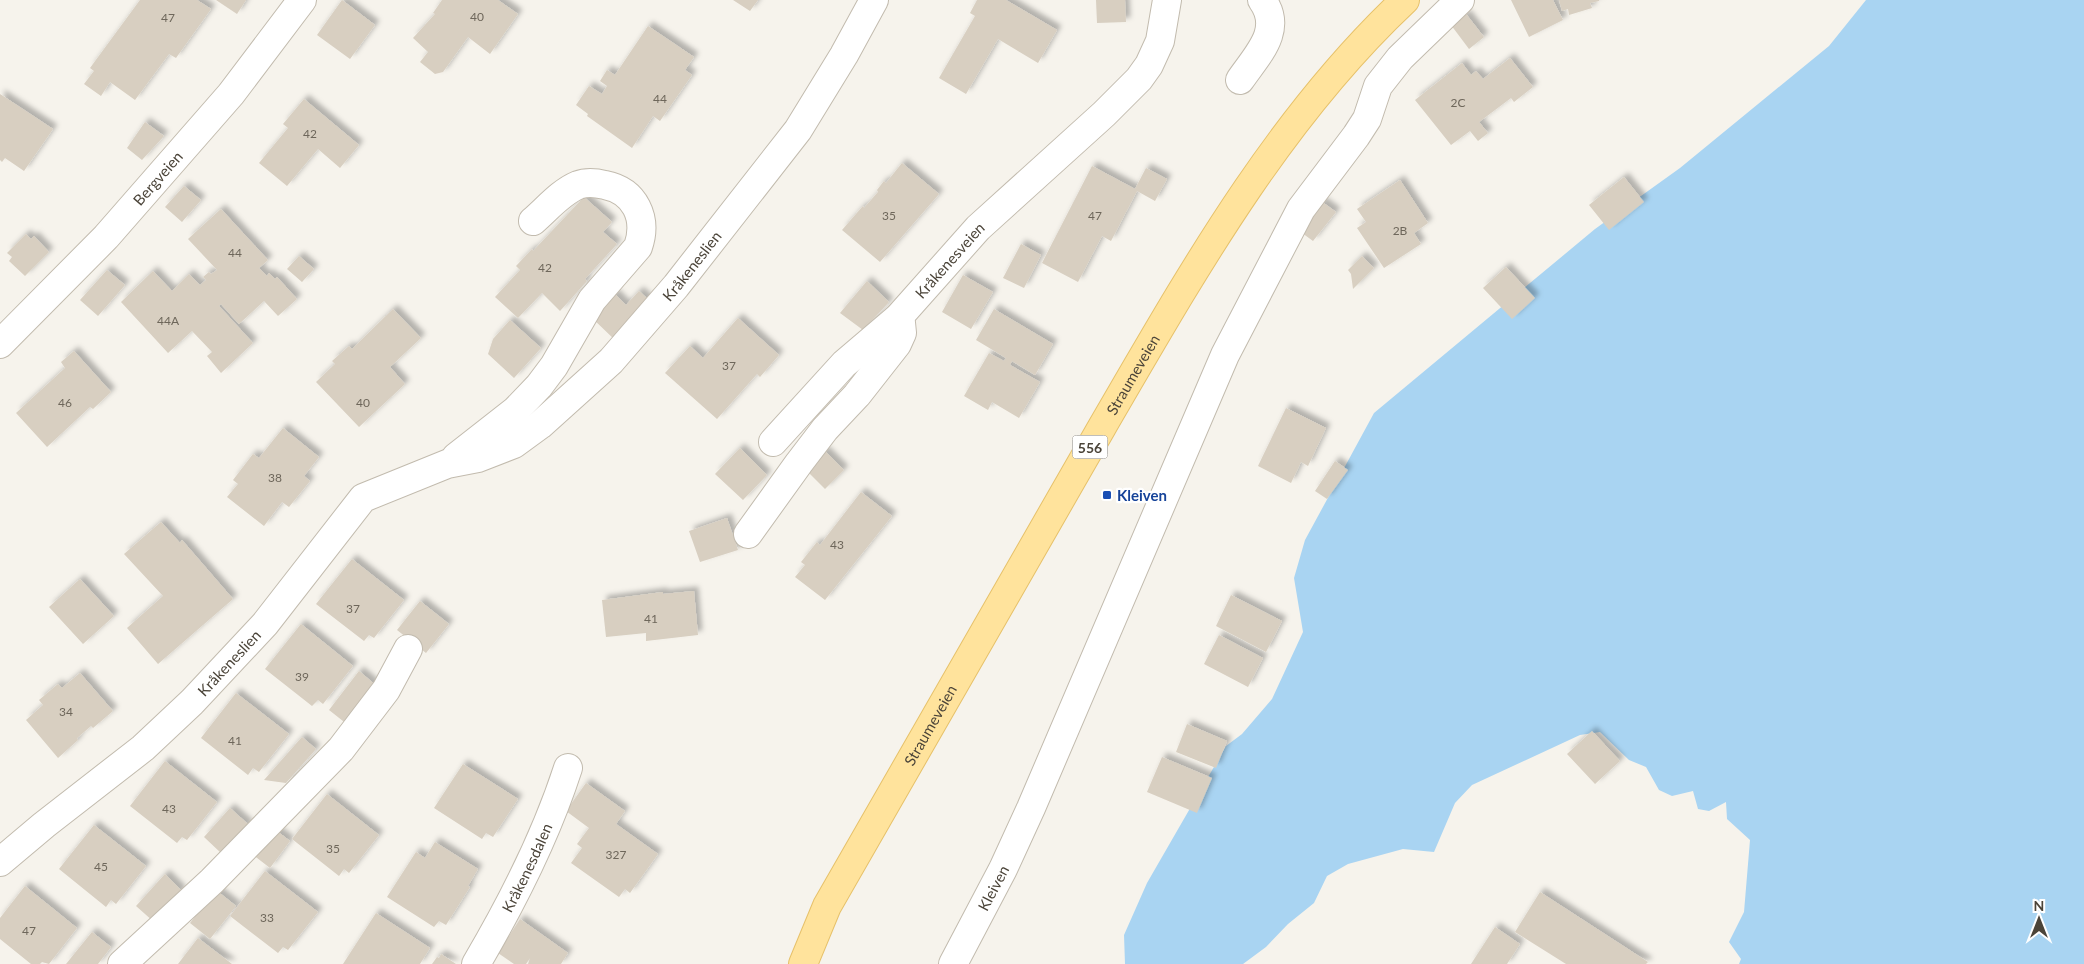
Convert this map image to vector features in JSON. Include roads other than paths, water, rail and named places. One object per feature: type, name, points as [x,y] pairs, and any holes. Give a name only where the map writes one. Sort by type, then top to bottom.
[{"type":"main road","name":"Straumeveien","points":[[803,964],[827,906],[1179,294],[1277,146],[1348,60],[1405,0]]},
{"type":"main road","name":"Straumeveien","points":[[782,964],[827,906]]},
{"type":"street","name":"Bergveien","points":[[0,344],[113,230],[231,94],[302,0]]},
{"type":"street","name":"Kråkeneslien","points":[[0,862],[44,825],[143,748],[192,702],[265,624],[363,498],[447,464],[478,458],[514,444],[540,425],[611,361],[676,286],[798,130],[844,55],[874,0]]},
{"type":"street","name":"Kråkenesveien","points":[[773,442],[844,364],[898,318],[978,228],[1097,121],[1139,79],[1149,65],[1160,41],[1167,0]]},
{"type":"street","points":[[1240,80],[1268,40],[1271,31],[1270,15],[1262,0]]},
{"type":"street","name":"Kleiven","points":[[953,964],[1003,869],[1031,808],[1226,355],[1301,209],[1367,119],[1378,86],[1400,58],[1460,0]]},
{"type":"street","name":"Kråkeneslien","points":[[447,464],[516,410],[540,386],[554,366],[592,300],[638,247],[641,238],[640,215],[636,204],[626,194],[614,187],[597,183],[581,184],[568,189],[533,221]]},
{"type":"street","points":[[748,534],[798,463],[857,395],[897,344],[902,333],[902,323],[898,318]]},
{"type":"street","points":[[122,964],[212,881],[341,749],[386,690],[408,649]]},
{"type":"street","name":"Kråkenesdalen","points":[[476,964],[507,912],[560,793],[568,768]]},
{"type":"water","points":[[1866,0],[2084,0],[2084,964],[1739,964],[1741,959],[1729,942],[1744,912],[1750,840],[1727,819],[1726,802],[1709,811],[1698,809],[1693,791],[1672,796],[1659,790],[1646,767],[1629,760],[1600,732],[1580,735],[1472,785],[1455,803],[1434,852],[1403,849],[1348,864],[1327,876],[1314,903],[1288,924],[1266,947],[1243,964],[1125,964],[1124,935],[1147,883],[1226,746],[1242,734],[1272,699],[1303,632],[1294,578],[1305,540],[1374,413],[1595,229],[1680,168],[1829,46]]},
{"type":"place","name":"Kleiven","points":[[1107,495]]}]
